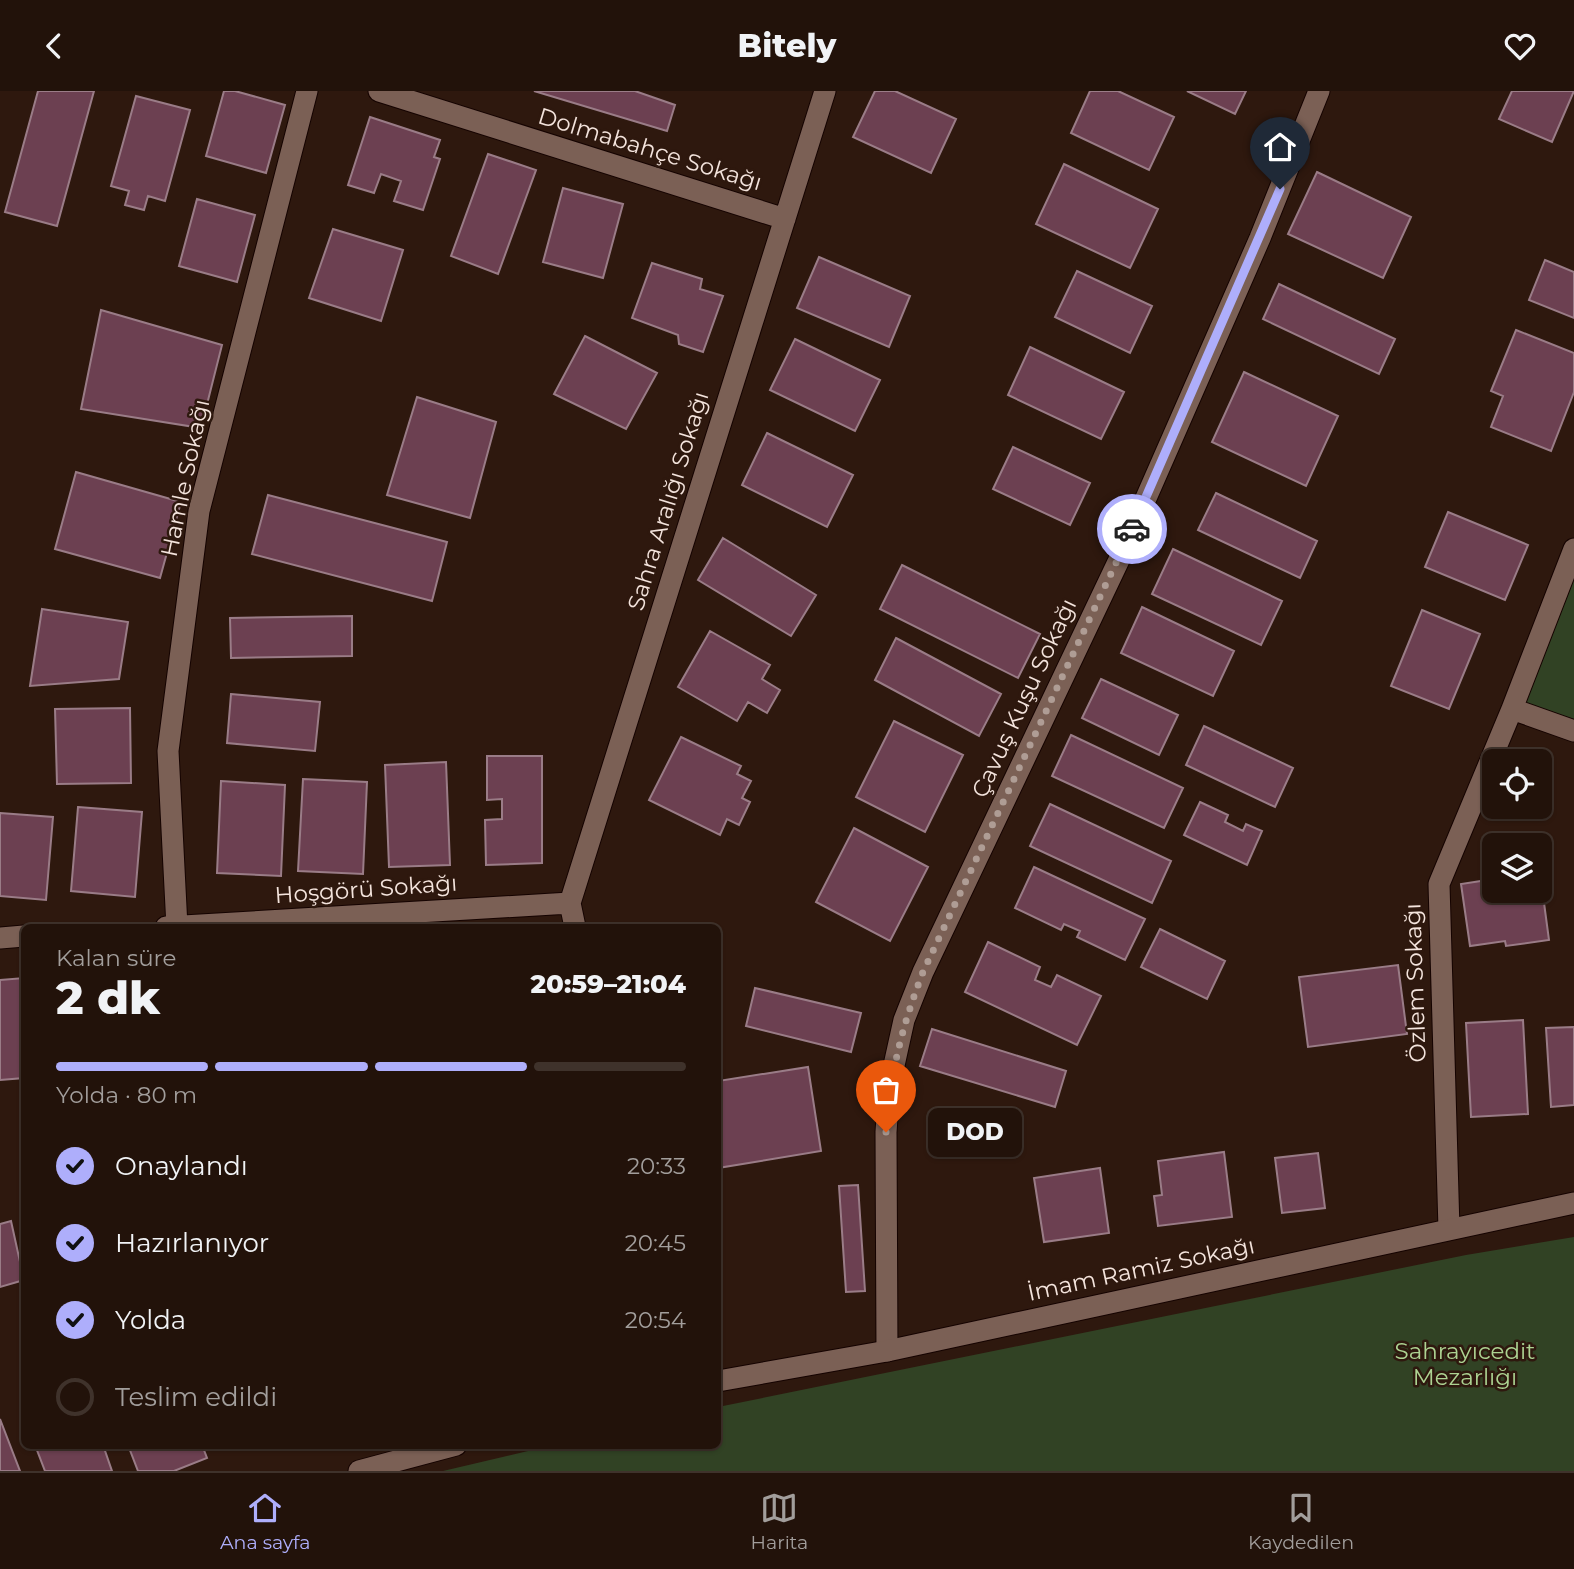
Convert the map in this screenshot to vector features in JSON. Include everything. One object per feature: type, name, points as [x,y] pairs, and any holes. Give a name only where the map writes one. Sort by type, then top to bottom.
[{"type":"street","name":"Hamle Sokağı","points":[[177,924],[168,751],[199,511],[307,91]]},
{"type":"street","name":"Dolmabahçe Sokağı","points":[[379,91],[785,219]]},
{"type":"street","name":"Sahra Aralığı Sokağı","points":[[574,924],[570,903],[825,91]]},
{"type":"street","name":"Çavuş Kuşu Sokağı","points":[[887,1351],[886,1132],[889,1088],[904,1020],[928,960],[1123,549],[1254,250],[1320,91]]},
{"type":"street","name":"Özlem Sokağı","points":[[1449,1229],[1439,884],[1512,709],[1574,549]]},
{"type":"street","points":[[1512,709],[1574,731]]},
{"type":"street","name":"Hoşgörü Sokağı","points":[[226,924],[570,903]]},
{"type":"street","points":[[0,938],[21,936]]},
{"type":"street","name":"İmam Ramiz Sokağı","points":[[721,1380],[887,1351],[1574,1203]]},
{"type":"street","points":[[359,1471],[441,1449]]},
{"type":"green space","points":[[1574,560],[1574,719],[1519,702]]},
{"type":"green space","name":"Sahrayıcedit Mezarlığı","points":[[1574,1237],[1574,1471],[443,1471],[536,1449],[721,1449],[721,1406],[1466,1255]]},
{"type":"building","points":[[38,91],[94,91],[57,226],[5,212]]},
{"type":"building","points":[[224,91],[235,91],[285,105],[266,173],[206,156]]},
{"type":"building","points":[[534,91],[635,91],[675,105],[667,131]]},
{"type":"building","points":[[875,91],[895,91],[956,119],[931,173],[853,137]]},
{"type":"building","points":[[1090,91],[1118,91],[1174,117],[1149,170],[1071,133]]},
{"type":"building","points":[[1187,91],[1246,91],[1235,114]]},
{"type":"building","points":[[1512,91],[1574,91],[1552,142],[1499,119]]},
{"type":"building","points":[[136,96],[190,110],[165,201],[148,196],[144,210],[125,205],[129,191],[111,186]]},
{"type":"building","points":[[370,117],[440,140],[434,157],[440,159],[423,210],[394,201],[401,181],[381,174],[374,193],[348,185]]},
{"type":"building","points":[[488,154],[536,170],[498,274],[451,256]]},
{"type":"building","points":[[1064,164],[1158,209],[1130,268],[1036,224]]},
{"type":"building","points":[[1317,172],[1411,217],[1383,278],[1288,234]]},
{"type":"building","points":[[563,188],[623,204],[603,278],[543,262]]},
{"type":"building","points":[[197,199],[255,215],[237,282],[179,266]]},
{"type":"building","points":[[333,229],[403,250],[381,321],[309,298]]},
{"type":"building","points":[[819,257],[910,296],[889,347],[797,308]]},
{"type":"building","points":[[1545,260],[1574,272],[1574,318],[1529,300]]},
{"type":"building","points":[[652,263],[702,279],[700,289],[723,296],[703,352],[679,344],[678,335],[632,318]]},
{"type":"building","points":[[1077,271],[1152,306],[1130,353],[1055,317]]},
{"type":"building","points":[[1279,284],[1395,339],[1379,374],[1263,319]]},
{"type":"building","points":[[101,310],[222,345],[201,428],[81,409]]},
{"type":"building","points":[[1516,330],[1574,353],[1574,392],[1551,451],[1491,427],[1503,396],[1491,391]]},
{"type":"building","points":[[585,336],[657,373],[626,429],[554,394]]},
{"type":"building","points":[[795,339],[880,380],[855,431],[770,390]]},
{"type":"building","points":[[1030,347],[1124,392],[1101,439],[1008,395]]},
{"type":"building","points":[[1244,372],[1338,416],[1306,486],[1212,442]]},
{"type":"building","points":[[417,397],[496,422],[470,518],[387,495]]},
{"type":"building","points":[[767,433],[853,475],[827,527],[742,485]]},
{"type":"building","points":[[1013,447],[1090,483],[1070,525],[993,489]]},
{"type":"building","points":[[76,472],[181,502],[160,578],[55,549]]},
{"type":"building","points":[[1216,493],[1317,541],[1300,578],[1198,530]]},
{"type":"building","points":[[268,495],[447,542],[432,601],[252,554]]},
{"type":"building","points":[[1448,512],[1528,545],[1505,600],[1425,567]]},
{"type":"building","points":[[723,538],[816,595],[791,636],[698,580]]},
{"type":"building","points":[[1173,549],[1282,601],[1261,645],[1152,594]]},
{"type":"building","points":[[902,565],[1040,634],[1018,678],[880,609]]},
{"type":"building","points":[[1142,607],[1234,651],[1213,696],[1121,653]]},
{"type":"building","points":[[42,609],[128,622],[119,679],[30,686]]},
{"type":"building","points":[[1422,610],[1480,634],[1449,709],[1391,686]]},
{"type":"building","points":[[352,616],[352,656],[231,658],[230,618]]},
{"type":"building","points":[[710,631],[770,665],[762,679],[780,690],[767,713],[748,702],[737,721],[678,687]]},
{"type":"building","points":[[896,638],[1001,694],[979,736],[875,680]]},
{"type":"building","points":[[1101,679],[1178,715],[1159,755],[1082,718]]},
{"type":"building","points":[[231,694],[320,702],[315,751],[227,743]]},
{"type":"building","points":[[130,708],[131,783],[57,784],[55,709]]},
{"type":"building","points":[[894,721],[963,755],[925,832],[856,797]]},
{"type":"building","points":[[1204,726],[1293,768],[1275,807],[1186,765]]},
{"type":"building","points":[[1071,735],[1183,788],[1164,828],[1052,776]]},
{"type":"building","points":[[681,737],[741,766],[737,774],[751,781],[742,798],[750,802],[739,825],[727,819],[720,835],[649,800]]},
{"type":"building","points":[[487,756],[542,756],[542,863],[486,865],[485,820],[502,819],[502,799],[487,800]]},
{"type":"building","points":[[446,762],[450,865],[389,867],[385,765]]},
{"type":"building","points":[[303,779],[367,782],[363,874],[298,871]]},
{"type":"building","points":[[221,781],[285,785],[281,876],[217,873]]},
{"type":"building","points":[[1200,802],[1228,815],[1225,822],[1243,831],[1246,824],[1262,831],[1247,865],[1184,835]]},
{"type":"building","points":[[1050,804],[1171,861],[1152,903],[1030,846]]},
{"type":"building","points":[[78,807],[142,812],[135,897],[71,891]]},
{"type":"building","points":[[0,813],[53,817],[46,900],[0,896]]},
{"type":"building","points":[[854,828],[928,867],[890,941],[816,902]]},
{"type":"building","points":[[1034,867],[1145,919],[1125,960],[1077,937],[1080,931],[1064,924],[1061,930],[1015,908]]},
{"type":"building","points":[[1482,881],[1482,903],[1544,903],[1549,940],[1506,946],[1505,941],[1470,946],[1461,884]]},
{"type":"building","points":[[1160,929],[1225,961],[1207,999],[1141,967]]},
{"type":"building","points":[[988,942],[1040,967],[1035,980],[1051,987],[1057,975],[1101,996],[1077,1045],[965,992]]},
{"type":"building","points":[[1398,965],[1407,1034],[1308,1047],[1299,977]]},
{"type":"building","points":[[21,978],[21,1078],[0,1080],[0,980]]},
{"type":"building","points":[[755,988],[861,1013],[851,1052],[746,1026]]},
{"type":"building","points":[[1523,1020],[1528,1114],[1471,1117],[1466,1023]]},
{"type":"building","points":[[1574,1027],[1574,1105],[1551,1107],[1546,1028]]},
{"type":"building","points":[[932,1029],[1066,1071],[1055,1107],[920,1066]]},
{"type":"building","points":[[808,1067],[821,1151],[721,1168],[721,1081]]},
{"type":"building","points":[[1224,1152],[1232,1217],[1158,1226],[1154,1196],[1162,1195],[1158,1161]]},
{"type":"building","points":[[1318,1153],[1325,1208],[1282,1213],[1275,1158]]},
{"type":"building","points":[[1100,1168],[1109,1233],[1044,1242],[1034,1178]]},
{"type":"building","points":[[858,1185],[865,1291],[846,1292],[839,1186]]},
{"type":"building","points":[[11,1221],[21,1266],[21,1281],[0,1287],[0,1224]]},
{"type":"building","points":[[0,1419],[20,1471],[0,1471]]},
{"type":"building","points":[[37,1449],[104,1449],[112,1471],[45,1471]]},
{"type":"building","points":[[130,1449],[204,1449],[207,1458],[174,1471],[138,1471]]},
{"type":"way so far","points":[[886,1132],[889,1088],[904,1020],[923,972],[1132,529]]},
{"type":"place","name":"DOD","points":[[886,1132]]},
{"type":"route","points":[[1132,529],[1280,189]]}]
